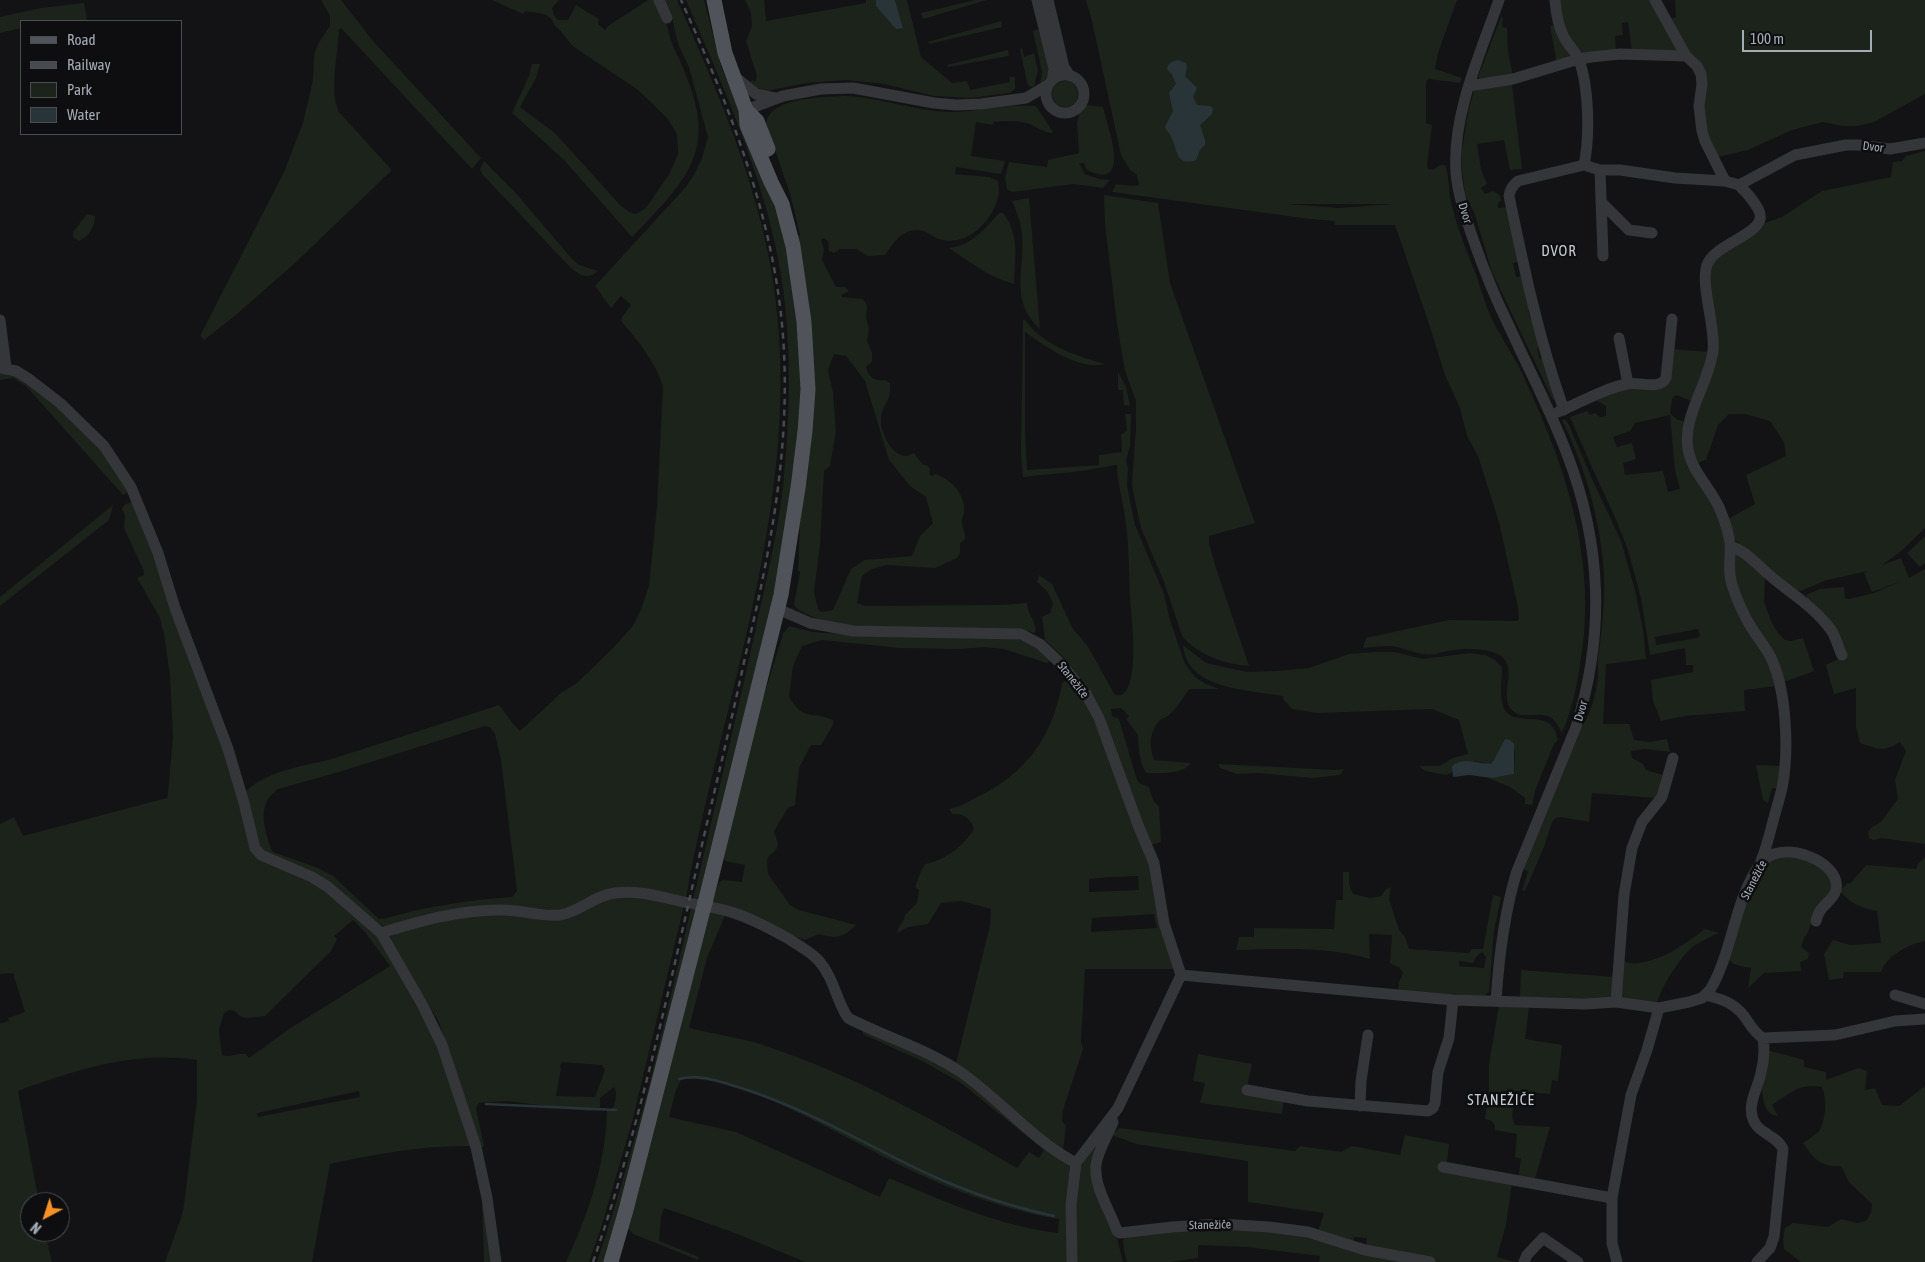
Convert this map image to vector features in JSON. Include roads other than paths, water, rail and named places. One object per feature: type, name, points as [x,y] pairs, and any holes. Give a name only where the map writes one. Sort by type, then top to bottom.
[{"type":"main road","points":[[611,1262],[704,906],[778,609],[798,488],[805,431],[808,388],[806,348],[800,289],[793,246],[782,204],[747,125],[746,110],[725,53],[714,0]]},
{"type":"street","points":[[659,0],[667,18]]},
{"type":"street","points":[[1037,0],[1054,70],[1046,93],[1050,106]]},
{"type":"street","points":[[1048,0],[1064,67],[1070,76]]},
{"type":"street","name":"Dvor","points":[[1496,1000],[1502,934],[1510,895],[1517,870],[1576,727],[1588,686],[1596,630],[1596,577],[1590,534],[1576,480],[1551,415],[1490,288],[1460,202],[1456,175],[1456,142],[1469,86],[1499,0]]},
{"type":"street","points":[[1555,0],[1557,18],[1564,36],[1579,59],[1587,105],[1587,153],[1584,165]]},
{"type":"street","points":[[1655,0],[1686,56],[1697,66],[1701,74],[1702,84],[1699,106],[1702,131],[1725,181]]},
{"type":"street","points":[[1469,86],[1513,79],[1579,59],[1620,54],[1686,56]]},
{"type":"street","points":[[732,74],[756,94],[775,98]]},
{"type":"street","points":[[746,110],[775,98],[821,89],[853,88],[920,101],[956,105],[1026,98],[1050,106],[1056,112],[1065,114],[1074,112],[1081,105],[1084,100],[1084,90],[1079,81],[1070,76],[1060,75],[1026,98]]},
{"type":"street","name":"Dvor","points":[[1739,185],[1795,155],[1846,145],[1890,149],[1925,143]]},
{"type":"street","points":[[1564,410],[1537,323],[1509,196],[1510,190],[1518,181],[1584,165],[1600,170],[1620,170],[1682,179],[1725,181],[1739,185],[1761,214],[1759,222],[1753,228],[1718,252],[1707,264],[1706,281],[1714,340],[1713,350],[1711,364],[1687,433],[1688,449],[1692,462],[1717,502],[1725,521],[1730,546],[1728,570],[1738,603],[1749,624],[1771,657],[1778,675],[1784,707],[1785,763],[1782,787],[1759,865]]},
{"type":"street","points":[[1600,170],[1603,256]]},
{"type":"street","points":[[1601,202],[1629,230],[1652,233]]},
{"type":"street","points":[[0,320],[3,368],[16,371],[29,378],[78,420],[104,446],[131,487],[158,553],[175,608],[228,749],[255,848],[261,855],[312,877],[328,887],[381,933],[423,1006],[442,1045],[481,1167],[496,1262]]},
{"type":"street","points":[[1551,415],[1581,401],[1628,384],[1658,385],[1664,383],[1672,320]]},
{"type":"street","points":[[1619,338],[1628,384]]},
{"type":"street","points":[[1730,546],[1742,550],[1767,574],[1798,596],[1823,620],[1832,631],[1842,655]]},
{"type":"street","name":"Stanežiče","points":[[778,609],[810,623],[853,631],[1021,634],[1040,644],[1062,665],[1085,692],[1099,718],[1134,816],[1154,864],[1164,923],[1181,975],[1118,1108],[1096,1164],[1099,1186],[1117,1231],[1120,1233],[1220,1224],[1269,1227],[1308,1232],[1365,1250],[1430,1262]]},
{"type":"street","points":[[1616,1002],[1625,888],[1632,848],[1642,822],[1662,797],[1673,758]]},
{"type":"street","name":"Stanežiče","points":[[1706,995],[1712,987],[1748,886],[1766,856],[1777,851],[1791,852],[1813,858],[1832,872],[1836,889],[1833,897],[1819,911],[1816,922]]},
{"type":"street","points":[[381,933],[418,922],[468,913],[503,910],[549,916],[560,915],[569,913],[598,898],[615,893],[649,894],[734,913],[773,930],[818,960],[828,972],[842,1009],[848,1018],[940,1059],[980,1086],[1055,1151],[1076,1163],[1072,1205],[1072,1262]]},
{"type":"street","points":[[1181,975],[1454,1000],[1585,1004],[1616,1002],[1659,1008],[1689,1002],[1706,995],[1730,1002],[1744,1015],[1756,1033],[1763,1038],[1835,1035],[1896,1021],[1925,1019]]},
{"type":"street","points":[[1895,995],[1925,1004]]},
{"type":"street","points":[[1247,1090],[1308,1101],[1428,1111],[1433,1108],[1435,1103],[1438,1072],[1448,1038],[1454,1000]]},
{"type":"street","points":[[1617,1262],[1612,1242],[1612,1198],[1631,1095],[1659,1008]]},
{"type":"street","points":[[1360,1106],[1361,1081],[1368,1035]]},
{"type":"street","points":[[1757,1262],[1770,1248],[1774,1237],[1783,1149],[1774,1139],[1758,1128],[1751,1112],[1752,1101],[1763,1065],[1765,1051],[1763,1038]]},
{"type":"street","name":"Stanežiče","points":[[1076,1163],[1118,1108]]},
{"type":"street","points":[[1443,1167],[1612,1198]]},
{"type":"street","points":[[1524,1262],[1527,1255],[1543,1238],[1578,1262]]},
{"type":"water","points":[[876,0],[895,0],[903,28],[896,29],[876,6]]},
{"type":"water","points":[[1178,60],[1186,63],[1185,76],[1197,88],[1193,97],[1197,105],[1213,108],[1212,114],[1200,125],[1205,145],[1200,150],[1196,160],[1189,162],[1184,161],[1178,156],[1165,127],[1173,111],[1169,93],[1176,84],[1167,69],[1168,65]]},
{"type":"water","points":[[1505,739],[1510,740],[1514,744],[1514,774],[1492,778],[1469,775],[1453,777],[1452,766],[1462,761],[1492,763]]},
{"type":"waterway","points":[[679,1079],[694,1077],[709,1079],[763,1096],[811,1116],[943,1181],[1006,1204],[1054,1216]]},
{"type":"waterway","points":[[486,1104],[616,1110]]},
{"type":"railway","points":[[593,1262],[611,1208],[642,1098],[732,716],[771,535],[777,496],[784,416],[785,376],[778,292],[760,206],[732,122],[681,0]]},
{"type":"district","name":"DVOR","points":[[1559,251]]},
{"type":"district","name":"STANEŽIČE","points":[[1501,1100]]}]
